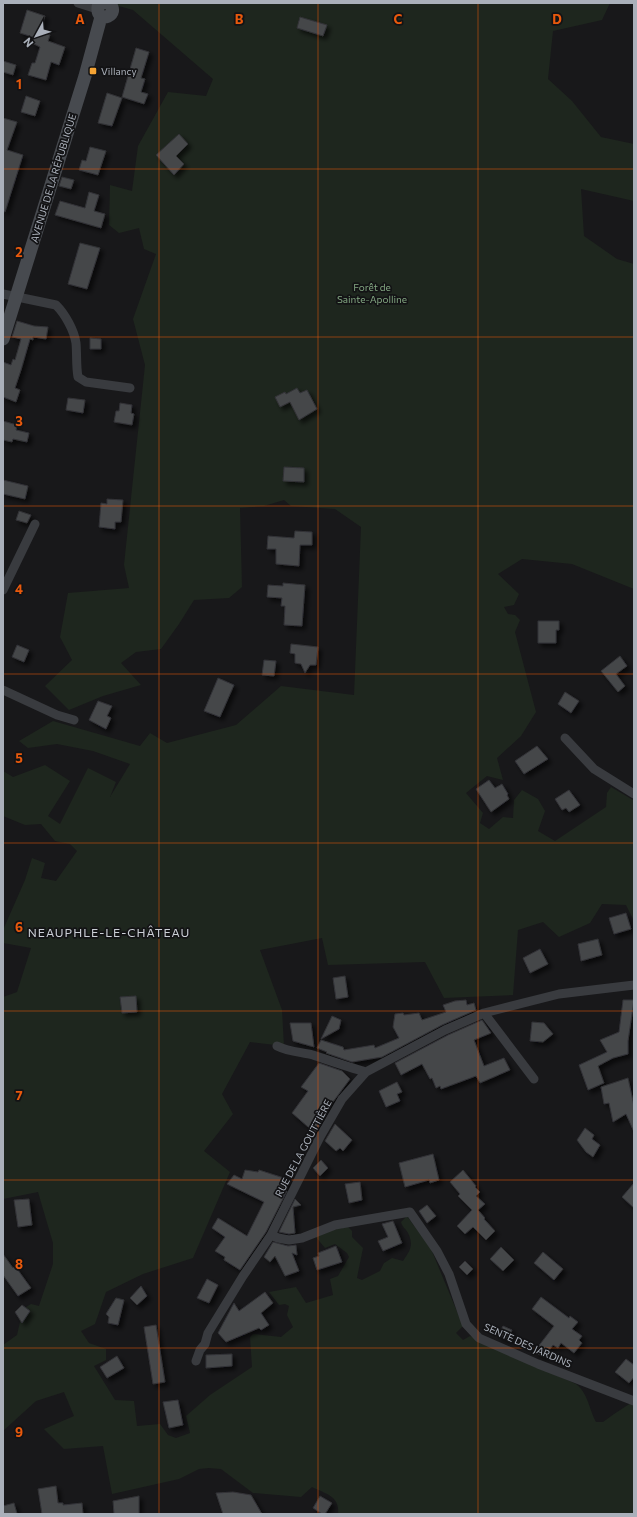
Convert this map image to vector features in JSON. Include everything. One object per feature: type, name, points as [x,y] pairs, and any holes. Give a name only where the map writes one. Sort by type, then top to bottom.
[{"type":"main road","name":"AVENUE DE LA RÉPUBLIQUE","points":[[3,339],[85,76],[102,8]]},
{"type":"street","points":[[78,3],[102,8]]},
{"type":"street","points":[[3,294],[56,305],[62,310],[70,325],[76,342],[78,377],[86,382],[130,388]]},
{"type":"street","points":[[3,590],[35,524]]},
{"type":"street","points":[[3,690],[57,715],[74,720]]},
{"type":"street","points":[[565,738],[594,769],[634,794]]},
{"type":"street","name":"RUE DE LA GOUTTIÈRE","points":[[196,1361],[200,1350],[205,1344],[208,1332],[271,1235],[320,1137],[342,1099],[366,1072],[445,1030],[484,1013],[559,994],[634,985]]},
{"type":"street","points":[[484,1013],[534,1079]]},
{"type":"street","points":[[277,1046],[285,1050],[312,1055],[349,1068],[366,1072]]},
{"type":"street","name":"SENTE DES JARDINS","points":[[271,1235],[284,1239],[302,1238],[336,1225],[410,1212],[437,1251],[449,1274],[466,1324],[479,1338],[538,1364],[634,1402]]},
{"type":"green space","name":"Forêt de Sainte-Apolline","points":[[108,3],[610,3],[602,20],[553,31],[548,79],[572,101],[601,137],[634,144],[634,201],[581,189],[584,236],[617,259],[634,264],[634,589],[572,564],[522,559],[498,574],[519,594],[514,605],[504,607],[508,614],[515,615],[520,620],[515,632],[536,712],[521,736],[497,758],[503,780],[487,776],[466,793],[483,813],[480,823],[489,829],[503,817],[513,818],[514,800],[522,790],[538,799],[545,811],[538,831],[555,841],[606,807],[607,793],[611,787],[633,800],[634,921],[626,905],[602,904],[590,923],[559,937],[543,922],[518,930],[513,995],[444,998],[425,962],[328,965],[322,938],[260,950],[282,1010],[284,1046],[250,1042],[222,1094],[233,1114],[204,1151],[230,1172],[193,1258],[143,1274],[106,1292],[95,1324],[81,1331],[89,1343],[106,1349],[106,1360],[94,1366],[115,1400],[134,1401],[137,1426],[160,1424],[168,1435],[176,1438],[190,1433],[186,1416],[210,1395],[252,1367],[250,1337],[253,1334],[281,1337],[293,1327],[287,1315],[289,1306],[285,1304],[279,1305],[269,1292],[296,1287],[306,1303],[333,1295],[330,1279],[338,1276],[349,1257],[347,1253],[335,1244],[325,1248],[315,1236],[317,1233],[348,1227],[352,1231],[352,1237],[363,1248],[357,1278],[362,1280],[380,1271],[384,1263],[392,1258],[403,1261],[411,1244],[410,1237],[401,1222],[407,1216],[431,1249],[463,1326],[456,1333],[463,1340],[470,1336],[576,1384],[586,1397],[596,1422],[603,1422],[634,1401],[634,1514],[338,1514],[337,1503],[334,1499],[312,1487],[301,1497],[253,1493],[221,1469],[209,1468],[199,1469],[179,1479],[112,1494],[103,1446],[64,1449],[44,1429],[74,1416],[64,1392],[36,1401],[3,1431],[3,1345],[17,1335],[23,1309],[31,1304],[39,1306],[53,1264],[53,1243],[38,1192],[3,1199],[3,997],[17,992],[31,948],[3,943],[3,930],[25,880],[32,858],[45,863],[41,878],[56,881],[77,851],[70,844],[55,841],[41,824],[25,825],[3,816],[3,771],[13,777],[45,765],[70,781],[48,816],[60,824],[88,768],[116,782],[110,797],[130,764],[93,751],[57,744],[28,748],[19,741],[53,721],[140,746],[150,733],[167,743],[236,725],[281,686],[354,695],[361,527],[335,509],[291,506],[284,500],[264,506],[240,508],[242,587],[229,598],[194,600],[161,649],[136,652],[121,663],[141,685],[103,696],[69,710],[45,686],[72,660],[60,637],[68,593],[129,588],[124,565],[145,365],[133,319],[156,254],[144,249],[139,228],[119,233],[109,225],[110,185],[132,191],[138,146],[168,92],[206,96],[213,79],[133,10]]},
{"type":"building","points":[[27,10],[45,16],[40,32],[50,35],[48,41],[65,47],[59,65],[51,62],[46,80],[28,75],[32,63],[35,63],[40,47],[32,43],[33,37],[20,33]]},
{"type":"building","points":[[300,17],[327,25],[323,36],[297,28]]},
{"type":"building","points":[[136,48],[149,52],[141,78],[145,79],[141,92],[148,94],[144,104],[122,97]]},
{"type":"building","points":[[3,61],[16,65],[13,75],[3,72]]},
{"type":"building","points":[[107,93],[122,98],[112,126],[98,123]]},
{"type":"building","points":[[26,96],[40,101],[35,116],[21,112]]},
{"type":"building","points":[[3,118],[17,122],[7,150],[23,155],[5,212],[3,211]]},
{"type":"building","points":[[179,134],[188,144],[176,156],[184,164],[174,175],[156,155]]},
{"type":"building","points":[[90,147],[106,151],[98,175],[79,170],[82,160],[86,161]]},
{"type":"building","points":[[62,177],[74,180],[71,189],[59,186]]},
{"type":"building","points":[[89,192],[99,195],[94,211],[105,214],[101,228],[55,215],[60,201],[85,208]]},
{"type":"building","points":[[80,243],[100,248],[87,289],[68,284]]},
{"type":"building","points":[[17,321],[34,326],[48,327],[46,339],[33,337],[33,340],[30,339],[15,388],[20,390],[16,402],[3,397],[3,362],[11,365],[13,359],[15,360],[21,339],[12,337]]},
{"type":"building","points":[[90,338],[101,339],[101,349],[90,349]]},
{"type":"building","points":[[297,388],[300,393],[307,390],[317,409],[299,420],[290,402],[280,407],[275,397],[285,392],[286,394]]},
{"type":"building","points":[[68,398],[85,400],[83,413],[66,410]]},
{"type":"building","points":[[120,403],[132,405],[131,413],[134,414],[132,425],[114,422],[116,411],[119,411]]},
{"type":"building","points":[[3,421],[17,425],[16,430],[29,433],[27,442],[13,439],[12,442],[3,440]]},
{"type":"building","points":[[284,467],[304,468],[304,482],[283,481]]},
{"type":"building","points":[[3,480],[28,486],[25,499],[3,494]]},
{"type":"building","points":[[107,499],[123,500],[121,522],[115,522],[115,529],[99,527],[101,503],[107,504]]},
{"type":"building","points":[[19,511],[31,515],[27,523],[16,520]]},
{"type":"building","points":[[295,531],[312,532],[312,545],[300,545],[299,566],[276,564],[276,549],[267,549],[268,536],[294,538]]},
{"type":"building","points":[[283,583],[305,585],[302,626],[284,625],[285,606],[281,606],[282,598],[267,597],[268,585],[283,586]]},
{"type":"building","points":[[538,621],[559,621],[559,630],[556,630],[556,643],[538,643]]},
{"type":"building","points":[[291,644],[318,647],[316,665],[310,665],[305,673],[301,664],[295,663],[295,654],[290,653]]},
{"type":"building","points":[[17,645],[29,650],[24,662],[12,657]]},
{"type":"building","points":[[620,656],[627,666],[616,674],[625,686],[618,692],[601,671]]},
{"type":"building","points":[[264,660],[276,661],[274,676],[262,675]]},
{"type":"building","points":[[218,678],[234,685],[220,717],[204,711]]},
{"type":"building","points":[[565,692],[579,701],[571,713],[558,704]]},
{"type":"building","points":[[98,701],[112,706],[107,716],[111,718],[106,729],[89,720]]},
{"type":"building","points":[[537,746],[548,759],[524,774],[515,761]]},
{"type":"building","points":[[489,780],[495,788],[502,784],[508,794],[509,799],[491,812],[476,789]]},
{"type":"building","points":[[569,790],[580,805],[569,812],[566,808],[562,810],[555,799]]},
{"type":"building","points":[[626,913],[631,929],[614,934],[609,918]]},
{"type":"building","points":[[598,939],[602,955],[581,961],[578,944]]},
{"type":"building","points":[[540,949],[548,964],[530,973],[523,958]]},
{"type":"building","points":[[345,976],[348,997],[336,999],[333,978]]},
{"type":"building","points":[[136,996],[137,1012],[122,1013],[120,997]]},
{"type":"building","points":[[466,1000],[467,1005],[474,1003],[476,1010],[442,1025],[382,1057],[352,1062],[326,1053],[327,1052],[317,1048],[321,1040],[343,1047],[344,1050],[374,1045],[375,1048],[399,1038],[393,1027],[395,1014],[403,1013],[404,1015],[419,1013],[422,1020],[446,1012],[443,1005],[455,1001]]},
{"type":"building","points":[[623,1000],[634,1000],[628,1041],[628,1054],[613,1058],[598,1066],[604,1083],[588,1090],[579,1065],[607,1052],[600,1040],[619,1032]]},
{"type":"building","points":[[332,1016],[341,1020],[339,1029],[321,1039]]},
{"type":"building","points":[[482,1020],[491,1033],[474,1040],[484,1066],[504,1058],[510,1070],[480,1083],[476,1076],[441,1089],[440,1086],[436,1088],[432,1078],[430,1079],[422,1064],[401,1075],[395,1063],[448,1035]]},
{"type":"building","points":[[532,1022],[544,1023],[553,1034],[543,1042],[530,1041]]},
{"type":"building","points":[[290,1023],[311,1023],[314,1047],[293,1041]]},
{"type":"building","points":[[319,1063],[342,1071],[350,1079],[324,1114],[326,1115],[315,1133],[292,1113],[308,1091],[301,1087]]},
{"type":"building","points":[[628,1078],[634,1106],[634,1132],[626,1114],[613,1122],[609,1103],[604,1104],[601,1087]]},
{"type":"building","points":[[397,1082],[402,1092],[397,1094],[400,1101],[386,1107],[379,1091]]},
{"type":"building","points":[[335,1124],[352,1140],[343,1151],[340,1148],[336,1151],[325,1141]]},
{"type":"building","points":[[585,1128],[594,1135],[592,1139],[600,1145],[593,1157],[586,1152],[577,1140]]},
{"type":"building","points":[[433,1154],[439,1180],[430,1183],[429,1180],[405,1187],[399,1163]]},
{"type":"building","points":[[321,1160],[328,1168],[320,1176],[313,1168]]},
{"type":"building","points":[[245,1170],[258,1172],[259,1170],[290,1180],[285,1189],[287,1191],[266,1232],[240,1270],[224,1260],[225,1257],[215,1251],[225,1237],[212,1228],[218,1218],[247,1236],[264,1202],[227,1184],[234,1175],[242,1179]]},
{"type":"building","points":[[463,1170],[480,1192],[476,1196],[485,1204],[478,1210],[495,1231],[486,1240],[473,1227],[465,1234],[457,1226],[472,1210],[458,1196],[460,1194],[450,1182]]},
{"type":"building","points":[[360,1182],[362,1200],[349,1203],[345,1184]]},
{"type":"building","points":[[634,1183],[634,1208],[622,1197]]},
{"type":"building","points":[[29,1199],[32,1225],[18,1227],[14,1200]]},
{"type":"building","points":[[295,1199],[301,1205],[293,1207],[295,1233],[289,1234],[279,1232]]},
{"type":"building","points":[[427,1205],[436,1216],[427,1223],[419,1211]]},
{"type":"building","points":[[393,1221],[402,1243],[383,1251],[378,1241],[388,1237],[382,1224]]},
{"type":"building","points":[[273,1242],[288,1246],[296,1245],[297,1255],[292,1253],[299,1271],[285,1276],[275,1256],[270,1262],[264,1257]]},
{"type":"building","points":[[336,1246],[342,1262],[317,1270],[313,1258],[319,1256],[318,1253]]},
{"type":"building","points":[[501,1247],[514,1260],[503,1271],[490,1259]]},
{"type":"building","points":[[543,1252],[563,1269],[554,1280],[534,1263]]},
{"type":"building","points":[[3,1254],[13,1268],[15,1266],[31,1288],[18,1296],[3,1275]]},
{"type":"building","points":[[465,1261],[473,1269],[467,1275],[459,1267]]},
{"type":"building","points":[[207,1279],[218,1285],[209,1303],[197,1298]]},
{"type":"building","points":[[141,1286],[147,1296],[137,1305],[130,1298]]},
{"type":"building","points":[[265,1292],[273,1303],[261,1313],[269,1325],[261,1330],[259,1328],[226,1342],[218,1333],[234,1303],[239,1311]]},
{"type":"building","points":[[541,1297],[569,1318],[570,1316],[578,1322],[572,1329],[582,1336],[579,1340],[582,1343],[574,1353],[561,1343],[558,1348],[553,1345],[544,1357],[534,1352],[554,1326],[532,1309]]},
{"type":"building","points":[[116,1298],[124,1300],[118,1325],[108,1323],[109,1317],[106,1314]]},
{"type":"building","points":[[22,1305],[30,1311],[22,1323],[15,1312]]},
{"type":"building","points":[[156,1325],[165,1382],[153,1384],[144,1327]]},
{"type":"building","points":[[503,1326],[512,1330],[508,1340],[498,1335]]},
{"type":"building","points":[[232,1354],[232,1366],[206,1368],[206,1355]]},
{"type":"building","points":[[117,1356],[124,1368],[107,1378],[100,1367]]},
{"type":"building","points":[[626,1359],[634,1365],[634,1377],[629,1383],[615,1372]]},
{"type":"building","points":[[178,1400],[183,1425],[169,1428],[163,1402]]},
{"type":"building","points":[[56,1486],[58,1503],[63,1503],[63,1505],[82,1503],[83,1514],[42,1514],[38,1489]]},
{"type":"building","points":[[233,1492],[251,1495],[262,1514],[223,1514],[216,1493]]},
{"type":"building","points":[[139,1496],[139,1514],[114,1514],[113,1501]]},
{"type":"building","points":[[320,1496],[332,1503],[325,1514],[322,1514],[313,1508]]},
{"type":"building","points":[[14,1503],[17,1514],[3,1514],[3,1506]]},
{"type":"place","name":"Villancy","points":[[93,71]]},
{"type":"district","name":"NEAUPHLE-LE-CHÂTEAU","points":[[109,932]]}]
